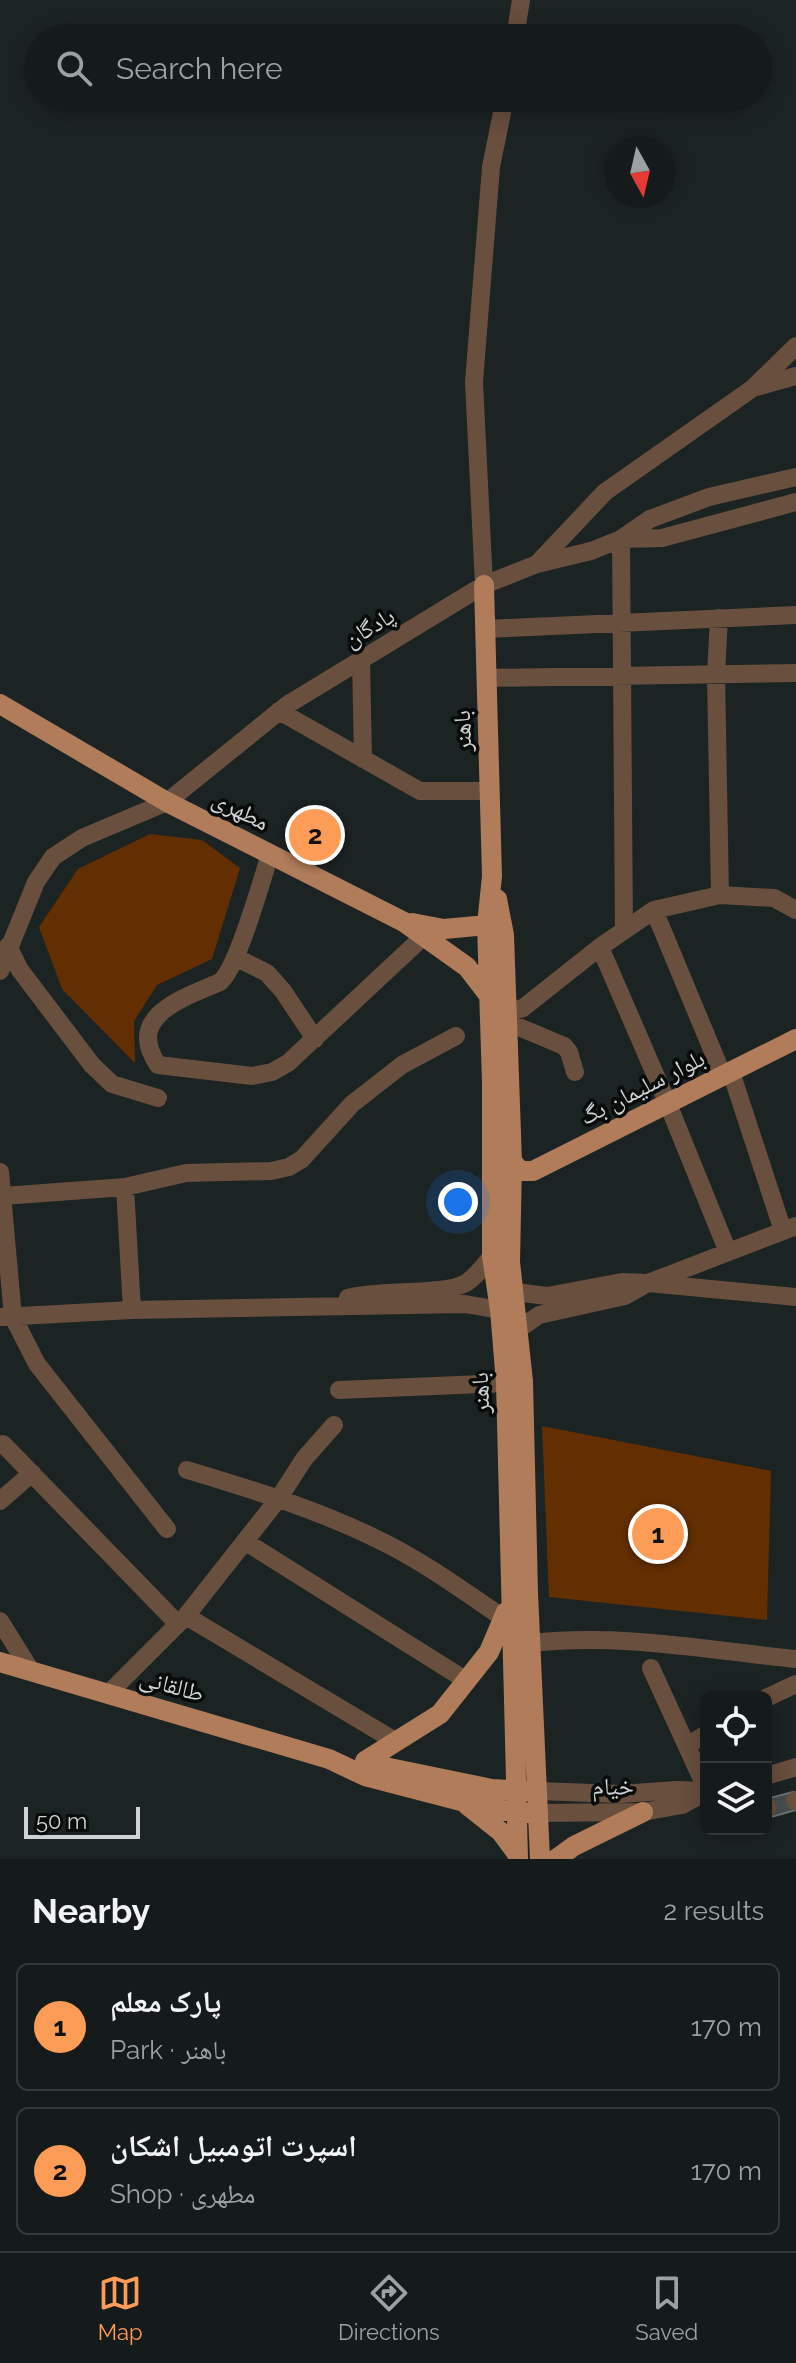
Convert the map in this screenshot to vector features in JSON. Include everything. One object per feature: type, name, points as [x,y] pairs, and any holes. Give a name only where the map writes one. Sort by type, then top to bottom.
[{"type":"main road","name":"باهنر","points":[[484,585],[492,876],[506,1017],[512,1162],[510,1262],[523,1381],[531,1643],[526,1791]]},
{"type":"main road","name":"مطهری","points":[[0,704],[167,802],[404,922],[467,967],[490,997]]},
{"type":"main road","points":[[404,922],[444,929],[496,930]]},
{"type":"main road","name":"باهنر","points":[[496,930],[490,997],[492,1256],[506,1383],[510,1592],[527,1813],[540,1859]]},
{"type":"main road","name":"بلوار سلیمان بگ","points":[[512,1162],[521,1171],[533,1171],[796,1039]]},
{"type":"main road","points":[[365,1761],[440,1714],[489,1652],[505,1619],[510,1592]]},
{"type":"main road","name":"طالقانی","points":[[0,1662],[329,1759],[365,1776],[461,1801],[527,1813]]},
{"type":"main road","name":"طالقانی","points":[[329,1759],[365,1761],[384,1768],[477,1786],[526,1791]]},
{"type":"main road","points":[[461,1801],[492,1823],[518,1857]]},
{"type":"main road","points":[[556,1859],[574,1846],[643,1812]]},
{"type":"main road","name":"باهنر","points":[[518,1857],[527,1813]]},
{"type":"street","points":[[517,24],[521,0]]},
{"type":"street","points":[[484,585],[474,382],[491,167],[502,112]]},
{"type":"street","points":[[537,564],[605,492],[753,388],[796,346]]},
{"type":"street","points":[[753,388],[796,376]]},
{"type":"street","points":[[621,539],[650,519],[709,497],[796,477]]},
{"type":"street","points":[[621,539],[662,538],[796,502]]},
{"type":"street","points":[[621,539],[624,930]]},
{"type":"street","name":"پادگان","points":[[0,971],[36,882],[53,857],[82,838],[167,802],[279,711],[484,585],[537,564],[591,551],[621,539]]},
{"type":"street","points":[[485,629],[796,615]]},
{"type":"street","points":[[719,618],[716,674],[720,895]]},
{"type":"street","points":[[361,659],[363,759]]},
{"type":"street","points":[[486,678],[796,673]]},
{"type":"street","points":[[279,711],[420,791],[490,791]]},
{"type":"street","points":[[270,854],[226,977],[171,1003],[155,1017],[149,1030],[150,1047],[158,1065],[252,1076],[272,1072],[288,1063],[315,1039],[424,936]]},
{"type":"street","points":[[506,1017],[523,1008],[600,947],[654,910],[720,895],[774,898],[796,910]]},
{"type":"street","points":[[519,1329],[539,1315],[625,1296],[648,1283],[790,1229],[727,1074],[654,910]]},
{"type":"street","points":[[8,946],[20,970],[92,1065],[112,1084],[158,1098]]},
{"type":"street","points":[[600,947],[728,1252]]},
{"type":"street","points":[[235,957],[267,973],[315,1039]]},
{"type":"street","points":[[506,1017],[564,1046],[575,1072]]},
{"type":"street","points":[[3,1196],[125,1187],[186,1173],[271,1171],[289,1167],[302,1159],[352,1104],[402,1065],[456,1036]]},
{"type":"street","points":[[0,1172],[7,1317],[37,1364],[167,1529]]},
{"type":"street","points":[[125,1187],[132,1310]]},
{"type":"street","points":[[314,1308],[363,1294],[448,1288],[464,1284],[478,1274],[492,1256]]},
{"type":"street","points":[[515,1292],[547,1296],[622,1282],[796,1297]]},
{"type":"street","points":[[7,1317],[132,1310],[465,1304],[500,1310]]},
{"type":"street","points":[[339,1390],[506,1383]]},
{"type":"street","points":[[108,1694],[182,1620],[246,1542],[304,1459],[334,1425]]},
{"type":"street","points":[[3,1444],[182,1620],[395,1741]]},
{"type":"street","points":[[187,1470],[279,1498],[384,1543],[426,1566],[505,1619]]},
{"type":"street","points":[[0,1501],[32,1473]]},
{"type":"street","points":[[246,1542],[467,1681]]},
{"type":"street","points":[[0,1621],[31,1671]]},
{"type":"street","points":[[531,1643],[634,1640],[796,1659]]},
{"type":"street","points":[[651,1668],[700,1776]]},
{"type":"street","points":[[772,1695],[796,1684]]},
{"type":"street","points":[[687,1746],[700,1738]]},
{"type":"street","points":[[772,1774],[796,1767]]},
{"type":"street","name":"خیام","points":[[526,1791],[621,1794],[700,1790]]},
{"type":"street","name":"خیام","points":[[527,1813],[643,1812],[682,1805],[700,1794]]},
{"type":"shaded area","points":[[150,834],[202,840],[240,868],[212,959],[157,985],[134,1021],[135,1063],[62,989],[39,927],[78,869]]},
{"type":"shaded area","points":[[542,1426],[771,1471],[767,1620],[549,1597]]},
{"type":"building","points":[[793,1792],[796,1810],[772,1817],[772,1797]]},
{"type":"place","name":"اسپرت اتومبیل اشکان","points":[[315,835]]},
{"type":"place","name":"پارک معلم","points":[[658,1534]]}]
